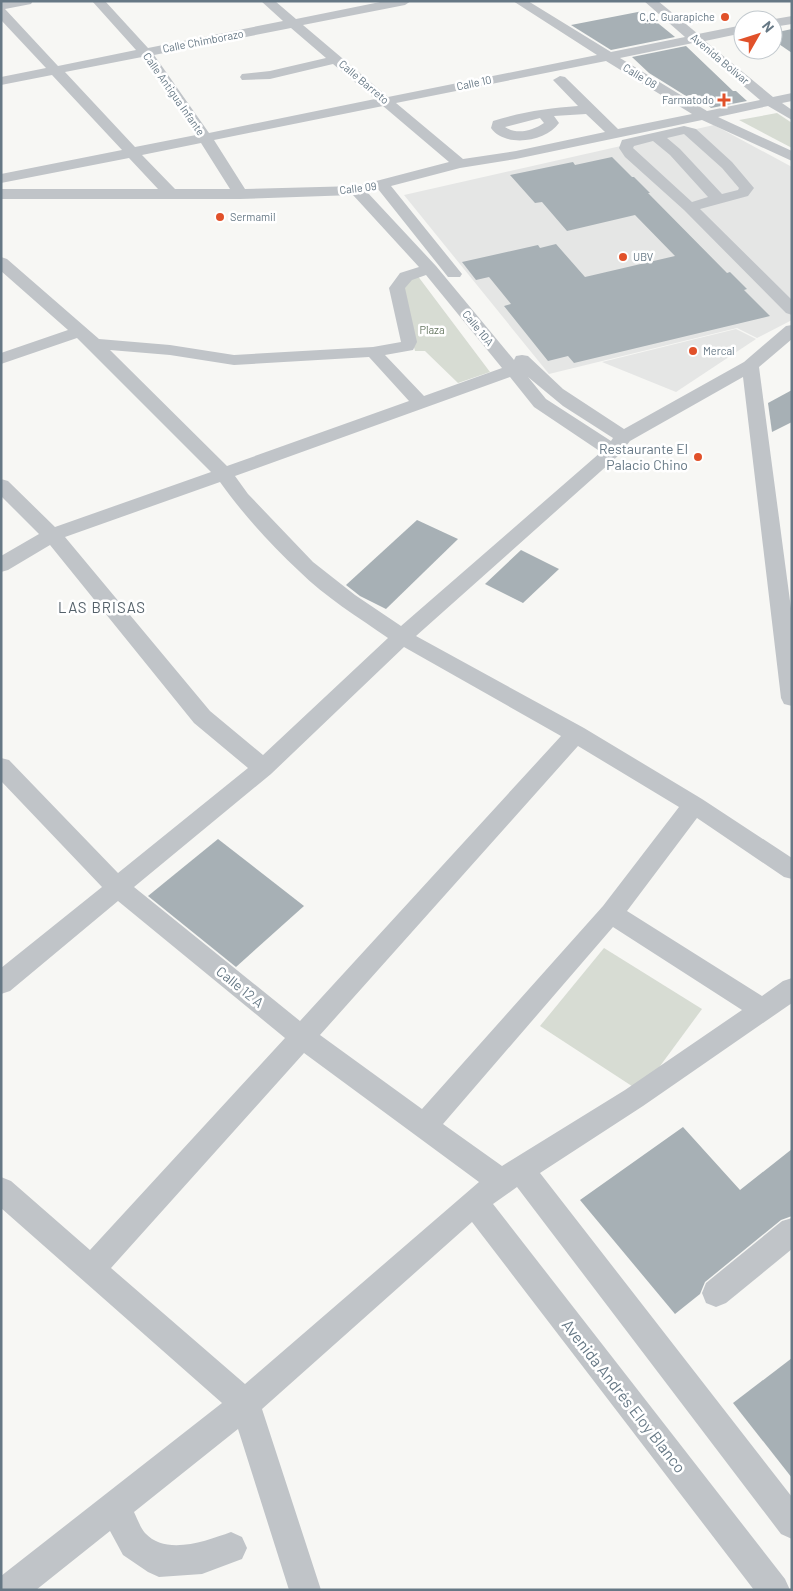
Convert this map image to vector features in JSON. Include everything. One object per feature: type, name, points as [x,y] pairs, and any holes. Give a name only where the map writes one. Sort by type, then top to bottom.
[{"type":"street","points":[[1,6],[27,1]]},
{"type":"street","name":"Calle Antigua Infante","points":[[98,1],[145,52],[206,139],[240,194]]},
{"type":"street","name":"Calle Barreto","points":[[267,1],[460,164]]},
{"type":"street","name":"Calle Chimborazo","points":[[1,81],[405,1]]},
{"type":"street","name":"Calle 08","points":[[519,1],[707,117],[792,157]]},
{"type":"street","name":"Avenida Bolívar","points":[[650,1],[784,101],[792,116]]},
{"type":"street","name":"Avenida Bolívar","points":[[662,1],[700,37]]},
{"type":"street","points":[[1,12],[170,193]]},
{"type":"street","name":"Calle 10","points":[[1,179],[133,154],[733,31]]},
{"type":"street","points":[[247,77],[270,75],[337,59]]},
{"type":"street","points":[[560,80],[616,135]]},
{"type":"street","name":"Calle 09","points":[[1,194],[240,194],[357,190],[460,164],[516,155],[784,101]]},
{"type":"street","points":[[544,114],[590,110]]},
{"type":"street","points":[[688,207],[742,193],[747,188],[727,165],[691,132],[684,130],[627,143],[626,148],[630,154],[688,207],[792,310]]},
{"type":"street","points":[[655,136],[675,152],[718,199]]},
{"type":"street","name":"Calle 10A","points":[[382,184],[532,373],[618,444]]},
{"type":"street","name":"Calle 10A","points":[[357,190],[430,269],[540,403],[618,444]]},
{"type":"street","points":[[1,262],[87,337],[224,474],[242,498],[306,567],[348,600],[402,637],[576,734],[694,805],[792,870]]},
{"type":"street","points":[[1,359],[87,337],[234,360],[373,352],[407,346],[409,342],[397,288],[399,282],[405,276],[430,269]]},
{"type":"street","points":[[1,983],[263,768],[402,637],[618,444],[750,366],[791,331]]},
{"type":"street","points":[[373,352],[422,404]]},
{"type":"street","points":[[750,366],[792,698]]},
{"type":"street","points":[[1,566],[52,535],[422,404],[512,370]]},
{"type":"street","points":[[1,485],[52,535],[202,717],[263,768]]},
{"type":"street","points":[[92,1269],[576,734]]},
{"type":"street","name":"Calle 12 A","points":[[1,766],[117,886],[302,1037],[424,1126],[511,1176]]},
{"type":"street","points":[[424,1126],[611,913],[694,805]]},
{"type":"street","points":[[611,913],[763,1010]]},
{"type":"street","points":[[10,1590],[245,1404],[474,1202],[511,1176],[634,1098],[792,989]]},
{"type":"street","points":[[511,1176],[791,1521]]},
{"type":"street","points":[[1,1190],[245,1404],[305,1590]]},
{"type":"street","name":"Avenida Andrés Eloy Blanco","points":[[474,1202],[774,1590]]},
{"type":"street","points":[[716,1293],[792,1231]]},
{"type":"street","points":[[114,1508],[134,1544],[159,1561],[202,1558],[231,1548]]},
{"type":"shaded area","name":"UBV","points":[[714,125],[792,167],[792,320],[757,338],[737,328],[549,374],[404,195]]},
{"type":"shaded area","name":"Mercal","points":[[736,329],[756,339],[676,392],[602,362]]},
{"type":"green space","points":[[777,113],[792,123],[792,148],[739,120]]},
{"type":"green space","name":"Plaza","points":[[417,275],[490,372],[458,383],[425,351],[415,351],[399,290]]},
{"type":"green space","points":[[604,948],[702,1009],[641,1092],[540,1026]]},
{"type":"building","points":[[643,11],[675,37],[611,50],[571,25]]},
{"type":"building","points":[[792,29],[792,53],[783,47],[783,31]]},
{"type":"building","points":[[686,46],[733,91],[736,91],[747,101],[711,108],[696,94],[686,96],[649,73],[632,57]]},
{"type":"building","points":[[612,157],[650,193],[648,193],[727,273],[730,272],[747,289],[744,290],[770,316],[574,363],[568,356],[548,361],[504,306],[511,304],[489,277],[476,280],[462,262],[538,245],[540,248],[556,244],[585,277],[675,256],[635,215],[567,231],[542,202],[535,203],[510,175],[573,162],[575,165]]},
{"type":"building","points":[[792,390],[792,422],[772,432],[768,403]]},
{"type":"building","points":[[417,520],[458,539],[386,609],[360,596],[346,585]]},
{"type":"building","points":[[521,550],[559,569],[523,603],[485,584]]},
{"type":"building","points":[[218,839],[304,906],[236,967],[148,896]]},
{"type":"building","points":[[683,1127],[740,1190],[792,1149],[792,1216],[781,1220],[705,1282],[700,1294],[675,1314],[580,1200]]},
{"type":"building","points":[[792,1358],[792,1478],[733,1403]]},
{"type":"place","name":"C.C. Guarapiche","points":[[725,17]]},
{"type":"place","name":"Farmatodo","points":[[724,100]]},
{"type":"place","name":"Sermamil","points":[[220,217]]},
{"type":"place","name":"UBV","points":[[623,257]]},
{"type":"place","name":"Mercal","points":[[693,351]]},
{"type":"place","name":"Restaurante El Palacio Chino","points":[[698,457]]},
{"type":"district","name":"LAS BRISAS","points":[[102,608]]}]
